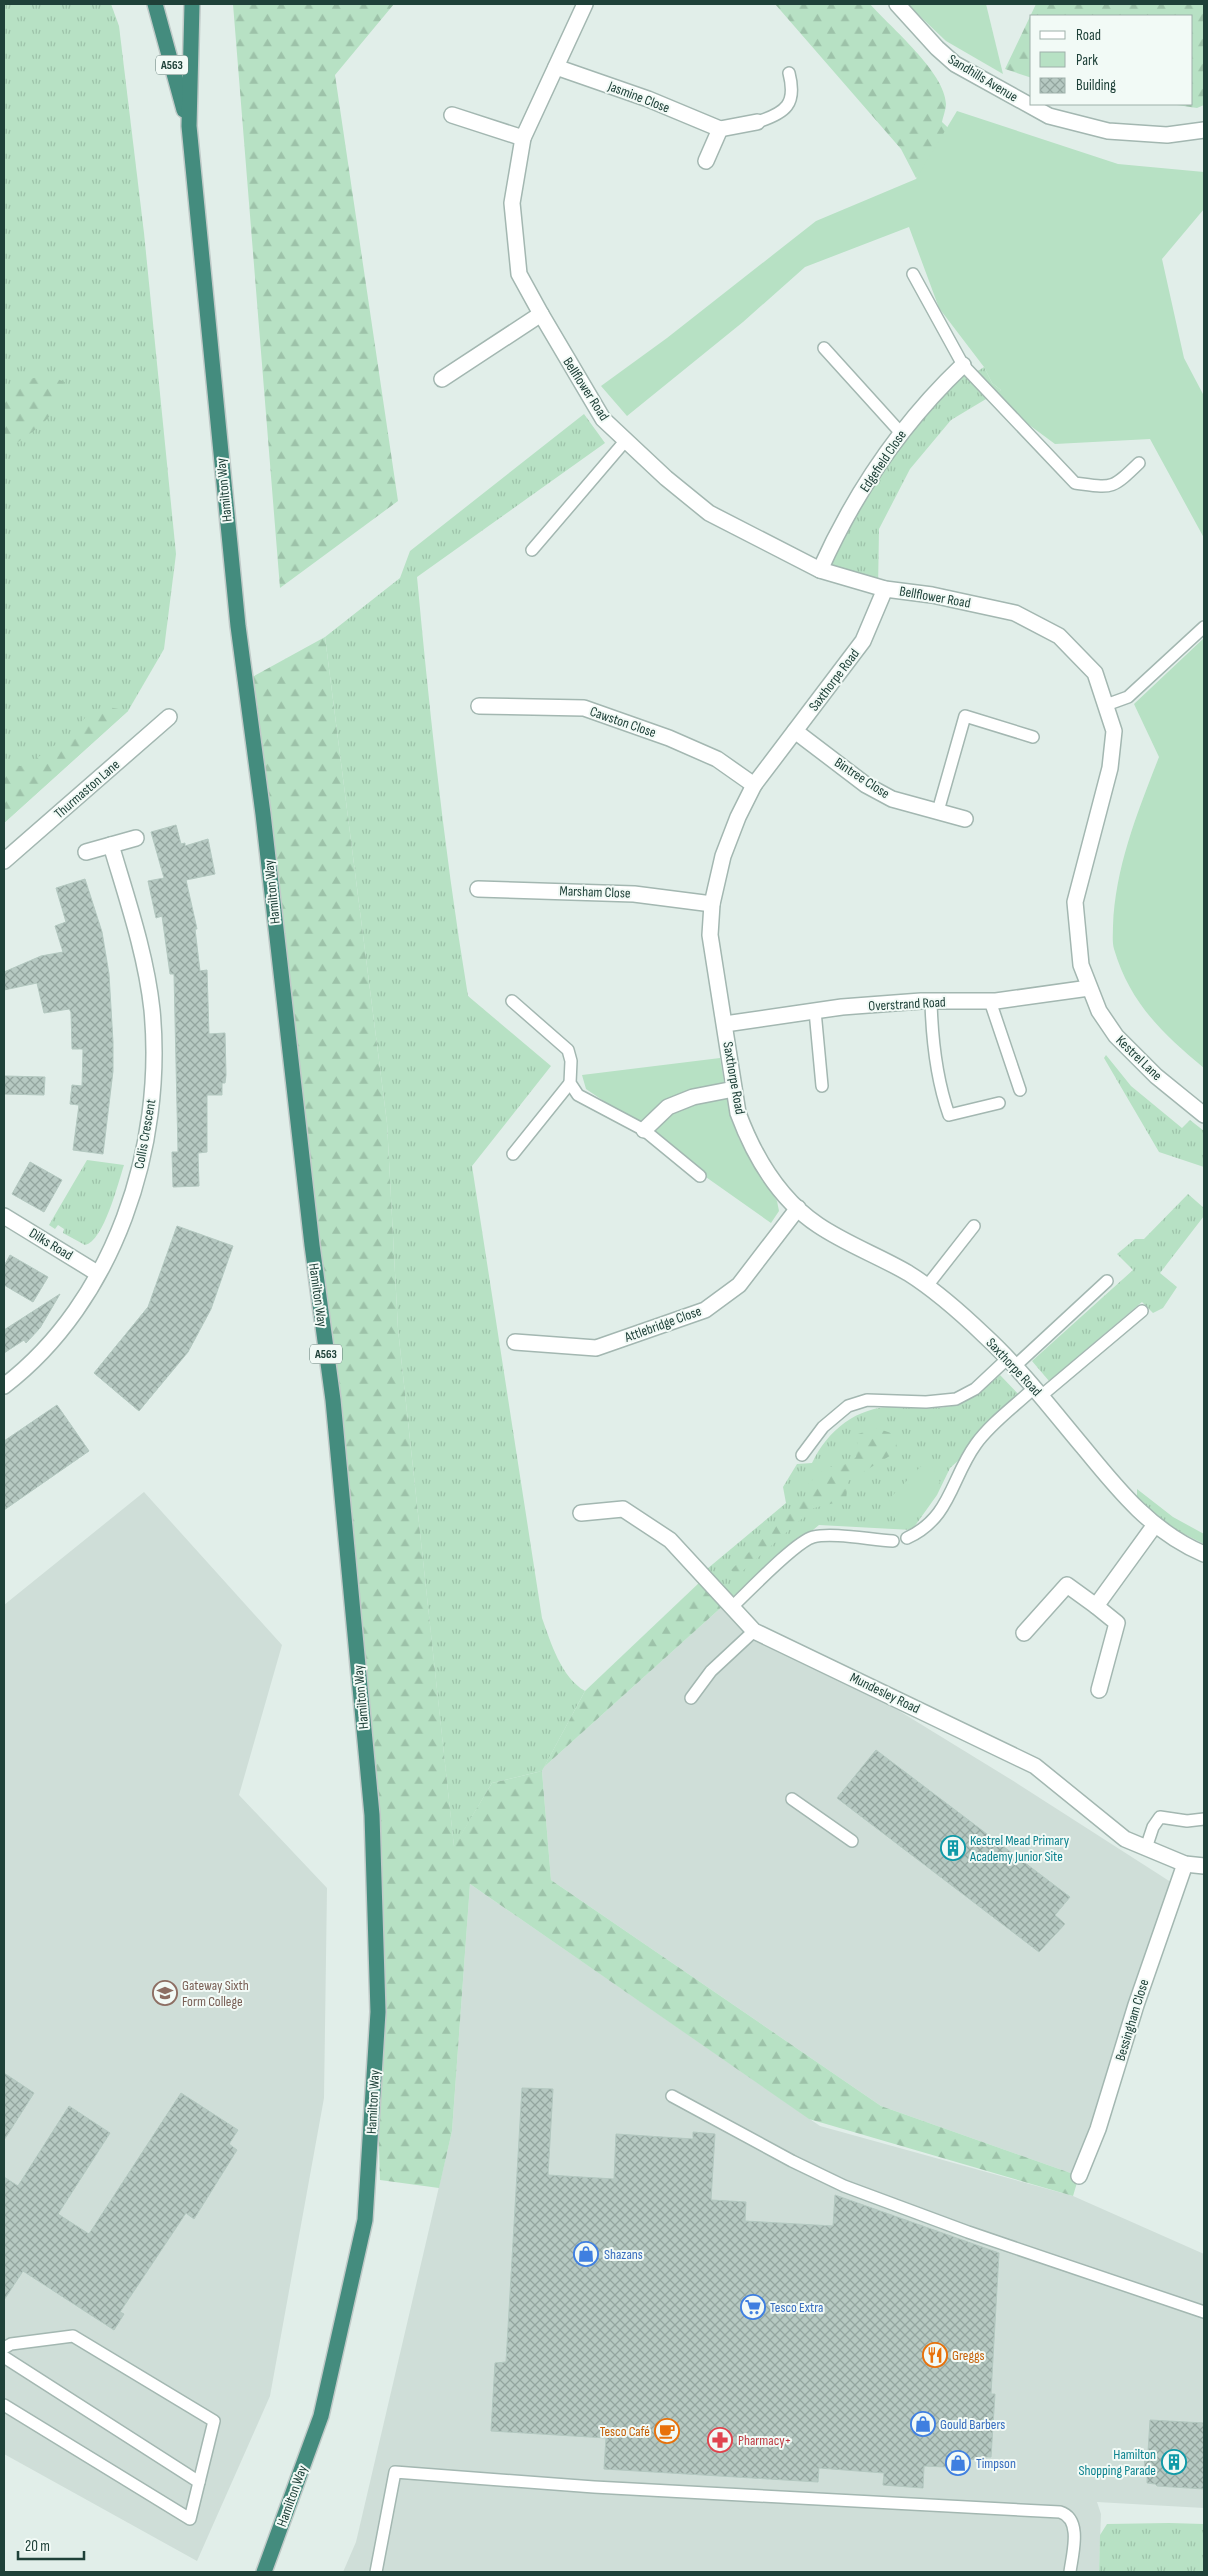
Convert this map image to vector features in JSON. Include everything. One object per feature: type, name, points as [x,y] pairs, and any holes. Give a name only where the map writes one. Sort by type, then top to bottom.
[{"type":"highway","name":"Hamilton Way","points":[[155,4],[188,126]]},
{"type":"highway","name":"Hamilton Way","points":[[192,4],[188,126],[238,626],[263,814],[312,1245],[332,1400],[372,1815],[378,2012],[365,2220],[321,2416],[264,2572]]},
{"type":"street","name":"Bellflower Road","points":[[586,4],[523,138],[512,204],[514,240],[519,274],[603,419],[709,513],[820,570],[886,589],[932,594],[1015,613],[1059,636],[1095,673],[1114,731],[1110,768],[1075,902],[1081,965],[1089,988]]},
{"type":"street","name":"Sandhills Avenue","points":[[897,4],[937,48],[955,64],[1049,116],[1108,131],[1167,136],[1204,130]]},
{"type":"street","name":"Jasmine Close","points":[[556,67],[648,99],[720,129]]},
{"type":"street","points":[[452,115],[523,138]]},
{"type":"street","points":[[706,161],[720,129],[757,122]]},
{"type":"street","points":[[442,379],[541,314]]},
{"type":"street","name":"Edgefield Close","points":[[820,570],[841,527],[901,433],[963,365]]},
{"type":"street","name":"Saxthorpe Road","points":[[886,589],[863,641],[754,785],[738,817],[723,856],[712,904],[710,935],[738,1113],[748,1140],[774,1184],[798,1208],[817,1225],[927,1286],[986,1336],[1038,1392],[1124,1498],[1154,1526],[1186,1546],[1204,1554]]},
{"type":"street","name":"Cawston Close","points":[[479,706],[584,708],[669,738],[717,759],[754,785]]},
{"type":"street","name":"Thurmaston Lane","points":[[4,861],[170,717]]},
{"type":"street","name":"Bintree Close","points":[[795,731],[866,785],[892,799],[965,819]]},
{"type":"street","points":[[86,852],[136,838]]},
{"type":"street","name":"Collis Crescent","points":[[4,1386],[31,1364],[57,1334],[97,1273],[121,1223],[138,1174],[148,1125],[154,1058],[152,1011],[143,958],[111,845]]},
{"type":"street","name":"Marsham Close","points":[[478,889],[634,894],[712,904]]},
{"type":"street","name":"Overstrand Road","points":[[725,1024],[815,1011],[931,1002],[990,1001],[1089,988]]},
{"type":"street","name":"Kestrel Lane","points":[[1089,988],[1099,1011],[1116,1036],[1156,1076],[1204,1115]]},
{"type":"street","points":[[644,1130],[668,1107],[693,1097],[734,1089]]},
{"type":"street","name":"Attlebridge Close","points":[[514,1342],[596,1348],[705,1310],[739,1285],[798,1208]]},
{"type":"street","name":"Dilks Road","points":[[4,1216],[97,1273]]},
{"type":"street","name":"Mundesley Road","points":[[580,1513],[623,1509],[670,1540],[754,1631],[1035,1766],[1125,1838],[1185,1864],[1204,1866]]},
{"type":"street","points":[[1096,1606],[1154,1526]]},
{"type":"street","points":[[1024,1633],[1067,1585],[1096,1606],[1117,1622],[1099,1690]]},
{"type":"street","name":"Bessingham Close","points":[[1080,2176],[1098,2129],[1136,2005],[1185,1864]]},
{"type":"lane","points":[[757,122],[779,114],[787,107],[793,89],[788,73]]},
{"type":"lane","points":[[913,274],[963,365],[1075,483],[1110,486],[1118,483],[1139,463]]},
{"type":"lane","points":[[824,348],[901,433]]},
{"type":"lane","points":[[532,550],[626,440]]},
{"type":"lane","points":[[1106,705],[1128,696],[1204,627]]},
{"type":"lane","points":[[938,811],[965,716],[1033,737]]},
{"type":"lane","points":[[512,1001],[568,1050],[571,1061],[570,1083],[513,1154]]},
{"type":"lane","points":[[990,1001],[1020,1090]]},
{"type":"lane","points":[[931,1002],[932,1036],[940,1090],[949,1116],[999,1103]]},
{"type":"lane","points":[[815,1011],[822,1086]]},
{"type":"lane","points":[[570,1083],[578,1095],[644,1130],[700,1176]]},
{"type":"lane","points":[[927,1286],[974,1226]]},
{"type":"lane","points":[[802,1455],[823,1427],[848,1406],[867,1400],[926,1402],[956,1399],[975,1389],[1011,1363],[1107,1281]]},
{"type":"lane","points":[[908,1538],[919,1532],[941,1512],[953,1491],[963,1463],[977,1442],[1142,1311]]},
{"type":"lane","points":[[732,1607],[790,1553],[811,1538],[826,1535],[893,1540]]},
{"type":"lane","points":[[691,1698],[712,1671],[754,1631]]},
{"type":"lane","points":[[792,1799],[852,1841]]},
{"type":"lane","points":[[1146,1848],[1153,1827],[1160,1817],[1187,1821],[1204,1819]]},
{"type":"lane","points":[[672,2096],[792,2161],[844,2186],[968,2232],[1204,2312]]},
{"type":"lane","points":[[4,2348],[12,2344],[73,2336],[214,2421],[190,2519],[4,2405]]},
{"type":"lane","points":[[4,2357],[199,2482]]},
{"type":"lane","points":[[376,2572],[395,2472],[594,2487],[1060,2512],[1068,2515],[1073,2523],[1070,2572]]},
{"type":"shaded area","name":"Gateway Sixth Form College","points":[[144,1492],[282,1645],[239,1795],[327,1888],[324,2098],[270,2396],[197,2561],[4,2454],[4,1605]]},
{"type":"shaded area","points":[[725,1604],[1015,1782],[1177,1886],[1079,2176],[881,2106],[551,1880],[542,1771],[544,1767]]},
{"type":"shaded area","points":[[470,1884],[820,2126],[1073,2196],[1204,2254],[1204,2508],[1097,2502],[1101,2514],[1099,2572],[343,2572],[356,2542],[452,2131]]},
{"type":"green space","points":[[4,4],[111,4],[119,26],[144,233],[176,554],[164,649],[128,711],[4,823]]},
{"type":"green space","points":[[233,4],[394,4],[335,75],[398,501],[280,588]]},
{"type":"green space","points":[[775,4],[870,4],[927,64],[937,78],[946,104],[942,122],[962,141],[916,178],[901,149]]},
{"type":"green space","points":[[907,4],[986,4],[1003,74],[946,41]]},
{"type":"green space","points":[[1036,4],[1204,4],[1204,105],[1197,108],[1177,105],[1193,105],[1193,15],[1031,15]]},
{"type":"green space","points":[[1030,17],[1030,77],[1005,69]]},
{"type":"green space","points":[[957,111],[1118,164],[1204,172],[1204,209],[1162,259],[1184,358],[1204,396],[1204,538],[1150,439],[1055,444],[990,396],[1001,390],[992,383],[984,367],[939,308],[909,227],[805,267],[743,322],[627,416],[601,386],[667,338],[816,221],[916,179]]},
{"type":"green space","points":[[984,367],[992,383],[1001,390],[951,420],[910,469],[879,529],[878,590],[820,570],[906,426],[956,372],[978,371]]},
{"type":"green space","points":[[47,375],[65,382],[63,394],[58,405],[51,415],[34,431],[4,452],[4,391],[21,381]]},
{"type":"green space","points":[[584,414],[605,443],[417,577],[439,787],[452,892],[468,996],[551,1066],[472,1166],[542,1618],[563,1668],[569,1677],[585,1691],[542,1771],[492,1783],[454,1847],[398,1329],[387,1123],[325,637],[400,578],[410,551]]},
{"type":"green space","points":[[325,637],[387,1123],[398,1329],[454,1846],[492,1783],[542,1771],[551,1880],[881,2106],[1079,2176],[1073,2196],[809,2119],[470,1884],[452,2131],[439,2188],[380,2180],[366,1748],[245,681]]},
{"type":"green space","points":[[1204,638],[1204,1068],[1161,1029],[1138,1001],[1121,968],[1114,949],[1113,926],[1118,882],[1123,861],[1159,757],[1134,704]]},
{"type":"green space","points":[[109,707],[128,711],[4,823],[4,764],[21,766],[34,760],[71,734],[92,710]]},
{"type":"green space","points":[[1106,1055],[1131,1086],[1182,1128],[1190,1120],[1204,1131],[1204,1167],[1159,1152],[1104,1058]]},
{"type":"green space","points":[[720,1058],[730,1116],[739,1139],[777,1201],[779,1211],[771,1223],[669,1151],[636,1123],[586,1089],[582,1075]]},
{"type":"green space","points":[[87,1160],[124,1165],[104,1223],[92,1241],[85,1245],[63,1233],[64,1229],[58,1225],[55,1229],[49,1225]]},
{"type":"green space","points":[[1188,1194],[1204,1208],[1204,1216],[1160,1273],[1177,1287],[1163,1308],[1153,1313],[1142,1302],[1049,1381],[1032,1361],[1133,1270],[1117,1254],[1135,1239],[1144,1239]]},
{"type":"green space","points":[[1000,1375],[1025,1401],[950,1468],[937,1495],[912,1530],[819,1525],[731,1598],[701,1574],[786,1503],[783,1487],[797,1464],[812,1463],[827,1439],[848,1421],[859,1414],[886,1407],[937,1408],[959,1404],[975,1395]]},
{"type":"green space","points":[[876,1428],[894,1434],[898,1451],[848,1481],[846,1500],[814,1508],[737,1576],[731,1570],[805,1496],[809,1483],[827,1467],[842,1466],[856,1457],[858,1434]]},
{"type":"green space","points":[[928,1459],[940,1482],[912,1525],[898,1528],[889,1499]]},
{"type":"green space","points":[[1137,1489],[1173,1517],[1204,1534],[1204,1544],[1172,1528],[1137,1498]]},
{"type":"green space","points":[[701,1581],[725,1604],[544,1767],[585,1691]]},
{"type":"green space","points":[[1107,2524],[1204,2524],[1204,2572],[1099,2572],[1100,2535]]},
{"type":"building","points":[[176,825],[181,844],[185,843],[185,846],[208,839],[215,874],[186,880],[197,929],[195,929],[200,971],[207,970],[209,1034],[225,1033],[226,1075],[225,1083],[222,1083],[222,1095],[207,1095],[207,1152],[198,1153],[199,1186],[173,1187],[172,1152],[178,1152],[174,974],[170,974],[162,916],[156,918],[148,881],[164,878],[151,832]]},
{"type":"building","points":[[85,879],[102,932],[109,974],[113,1071],[103,1154],[73,1150],[79,1105],[70,1104],[72,1085],[82,1086],[83,1049],[72,1049],[71,1012],[69,1009],[44,1013],[37,983],[4,990],[4,972],[41,956],[63,952],[55,926],[66,922],[56,888]]},
{"type":"building","points":[[4,1076],[45,1077],[44,1095],[4,1094]]},
{"type":"building","points":[[30,1162],[62,1180],[44,1212],[12,1194]]},
{"type":"building","points":[[177,1226],[233,1246],[211,1309],[188,1352],[139,1411],[94,1373],[148,1307]]},
{"type":"building","points":[[10,1255],[48,1277],[33,1302],[4,1285],[4,1266]]},
{"type":"building","points":[[60,1294],[40,1328],[26,1343],[24,1340],[4,1353],[4,1330]]},
{"type":"building","points":[[57,1405],[89,1451],[4,1510],[4,1441]]},
{"type":"building","name":"Kestrel Mead Primary Academy Junior Site","points":[[876,1750],[1070,1897],[1055,1915],[1065,1924],[1039,1952],[837,1798]]},
{"type":"building","points":[[4,2073],[34,2093],[4,2140]]},
{"type":"building","name":"Tesco Extra","points":[[522,2088],[553,2089],[548,2175],[614,2179],[616,2134],[693,2139],[693,2132],[715,2134],[711,2200],[746,2202],[745,2221],[833,2226],[835,2195],[999,2253],[991,2394],[995,2394],[991,2457],[985,2457],[985,2460],[969,2459],[969,2468],[924,2466],[923,2488],[883,2485],[884,2473],[819,2468],[818,2482],[604,2469],[606,2438],[491,2431],[495,2363],[506,2362]]},
{"type":"building","points":[[181,2093],[238,2130],[229,2144],[237,2150],[194,2219],[186,2213],[120,2312],[124,2314],[114,2330],[23,2271],[4,2300],[4,2177],[18,2186],[69,2106],[110,2133],[58,2214],[89,2234]]},
{"type":"building","name":"Hamilton Shopping Parade","points":[[1150,2420],[1204,2423],[1204,2489],[1157,2486],[1147,2483],[1147,2475],[1144,2472],[1145,2452],[1148,2452]]},
{"type":"place","name":"Kestrel Mead Primary Academy Junior Site","points":[[953,1848]]},
{"type":"place","name":"Gateway Sixth Form College","points":[[165,1993]]},
{"type":"place","name":"Shazans","points":[[586,2254]]},
{"type":"place","name":"Tesco Extra","points":[[753,2307]]},
{"type":"place","name":"Greggs","points":[[935,2355]]},
{"type":"place","name":"Gould Barbers","points":[[923,2424]]},
{"type":"place","name":"Tesco Café","points":[[667,2431]]},
{"type":"place","name":"Pharmacy+","points":[[720,2440]]},
{"type":"place","name":"Hamilton Shopping Parade","points":[[1174,2462]]},
{"type":"place","name":"Timpson","points":[[958,2463]]}]
